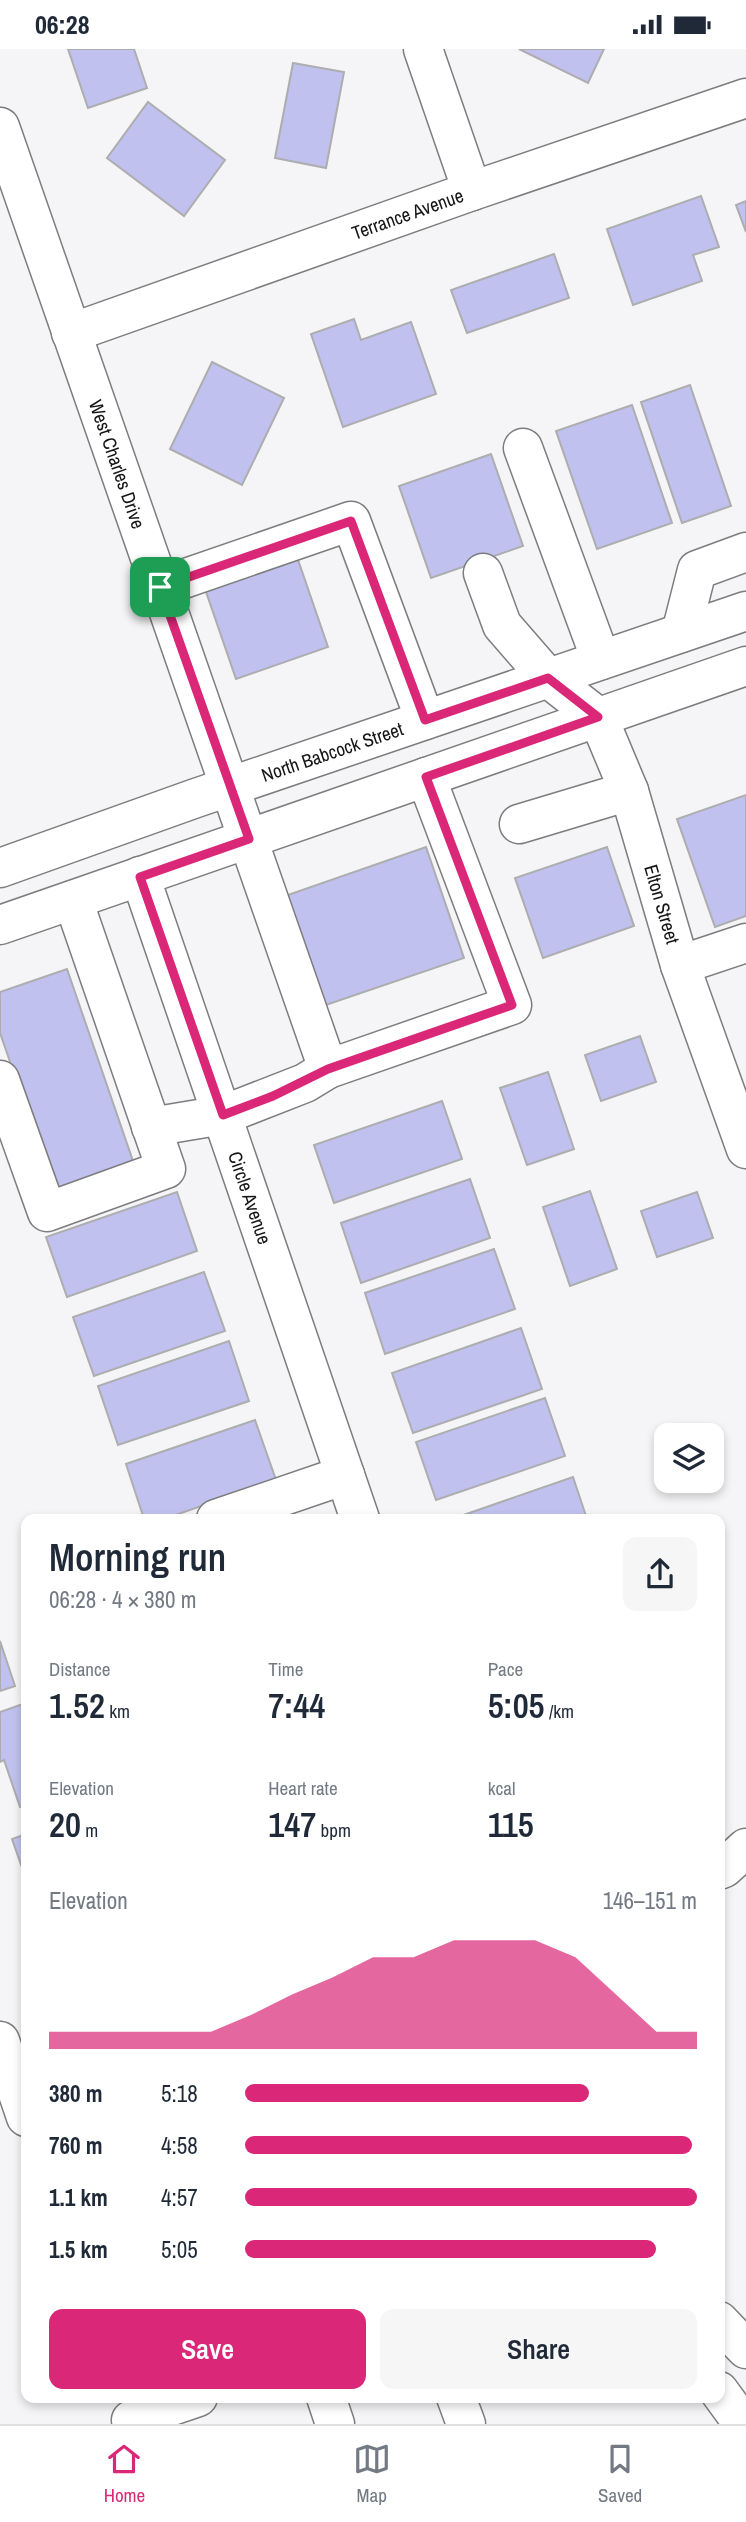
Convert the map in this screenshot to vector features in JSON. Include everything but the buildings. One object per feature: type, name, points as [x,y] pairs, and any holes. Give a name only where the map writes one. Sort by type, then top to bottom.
[{"type":"street","points":[[423,49],[472,191]]},
{"type":"street","name":"Terrance Avenue","points":[[71,333],[472,191],[746,98]]},
{"type":"street","name":"West Charles Drive","points":[[0,127],[328,1069]]},
{"type":"street","points":[[523,448],[601,660]]},
{"type":"street","points":[[160,587],[351,521],[425,720]]},
{"type":"street","points":[[681,633],[697,570],[746,552]]},
{"type":"street","name":"Elton Street","points":[[483,573],[502,625],[548,678],[598,717],[629,791],[680,965],[742,1126]]},
{"type":"street","name":"North Babcock Street","points":[[0,868],[231,786],[746,611]]},
{"type":"street","points":[[0,925],[746,666]]},
{"type":"street","points":[[151,1127],[223,1115],[273,1096],[328,1069],[512,1005],[426,777]]},
{"type":"street","points":[[519,824],[629,791]]},
{"type":"street","name":"Circle Avenue","points":[[140,877],[358,1514]]},
{"type":"street","points":[[0,1080],[47,1212],[166,1169],[72,900]]},
{"type":"street","points":[[680,965],[746,943]]},
{"type":"street","points":[[231,1514],[345,1475]]},
{"type":"street","points":[[725,1867],[746,1848]]},
{"type":"street","points":[[0,2041],[21,2102]]},
{"type":"street","points":[[725,2327],[746,2349]]},
{"type":"street","points":[[725,2399],[743,2424]]},
{"type":"street","points":[[129,2414],[174,2403]]},
{"type":"street","points":[[328,2403],[335,2424]]},
{"type":"route","points":[[351,521],[425,720],[548,678],[598,717],[426,777],[512,1005],[328,1069],[305,1083],[223,1115],[140,877],[249,839],[160,587],[351,521]]}]
